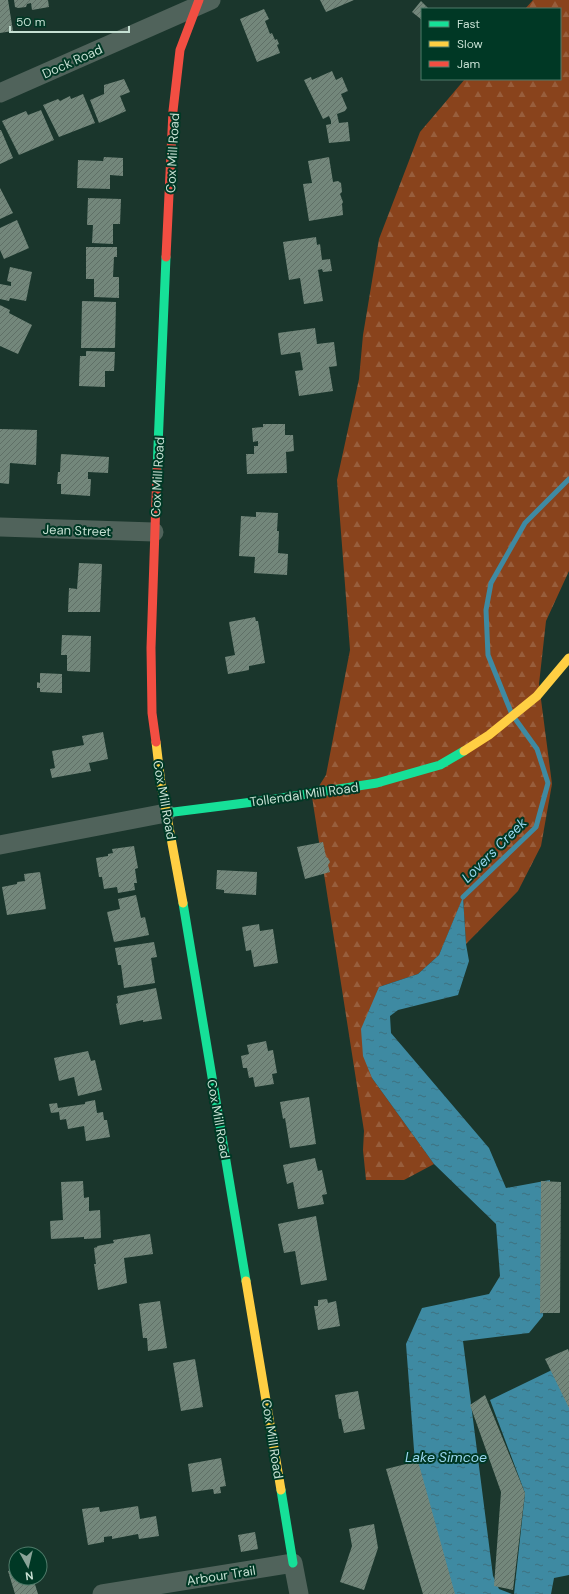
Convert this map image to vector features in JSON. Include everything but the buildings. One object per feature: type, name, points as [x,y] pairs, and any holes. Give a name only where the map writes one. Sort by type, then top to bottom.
[{"type":"street","name":"Dock Road","points":[[0,93],[203,2]]},
{"type":"street","name":"Cox Mill Road","points":[[203,2],[180,50],[173,112],[154,532],[151,648],[152,713],[161,784],[216,1096],[299,1594]]},
{"type":"street","name":"Jean Street","points":[[0,527],[154,532]]},
{"type":"street","name":"Tollendal Mill Road","points":[[0,845],[192,808],[269,800],[377,783],[440,765],[495,730],[537,696],[569,658]]},
{"type":"street","name":"Arbour Trail","points":[[102,1594],[293,1563]]},
{"type":"green space","points":[[533,0],[569,0],[569,571],[546,621],[539,684],[552,784],[541,846],[518,891],[466,944],[463,898],[439,955],[418,974],[379,987],[372,1078],[434,1164],[404,1180],[366,1180],[363,1150],[364,1131],[312,797],[326,775],[350,650],[337,480],[359,379],[363,335],[379,239],[420,132],[464,80],[561,80],[561,8],[526,8]]},
{"type":"water","name":"Lake Simcoe","points":[[463,897],[466,944],[469,961],[458,995],[398,1010],[390,1016],[391,1033],[489,1148],[506,1188],[550,1180],[543,1316],[529,1333],[463,1341],[493,1576],[499,1589],[512,1594],[452,1594],[415,1463],[406,1344],[422,1308],[489,1294],[500,1276],[496,1224],[434,1164],[372,1078],[363,1056],[361,1029],[379,987],[418,974],[439,955]]},
{"type":"water","name":"Lake Simcoe","points":[[554,1369],[569,1403],[569,1575],[554,1578],[551,1594],[514,1594],[525,1493],[490,1400]]},
{"type":"waterway","name":"Lovers Creek","points":[[511,712],[488,655],[486,610],[491,583],[525,523],[569,479]]},
{"type":"waterway","name":"Lovers Creek","points":[[463,897],[536,827],[548,783],[537,749],[516,720]]},
{"type":"traffic: fast","points":[[157,470],[166,257]]},
{"type":"traffic: fast","points":[[166,813],[269,800],[377,783],[440,765],[464,751]]},
{"type":"traffic: fast","points":[[183,903],[246,1281]]},
{"type":"traffic: fast","points":[[281,1490],[293,1563]]},
{"type":"traffic: slow","points":[[464,751],[489,735],[537,696],[569,658]]},
{"type":"traffic: slow","points":[[156,742],[161,784],[183,903]]},
{"type":"traffic: slow","points":[[246,1281],[281,1490]]},
{"type":"traffic: jam","points":[[166,257],[173,111],[180,50],[199,0]]},
{"type":"traffic: jam","points":[[156,742],[152,713],[151,648],[157,470]]}]
